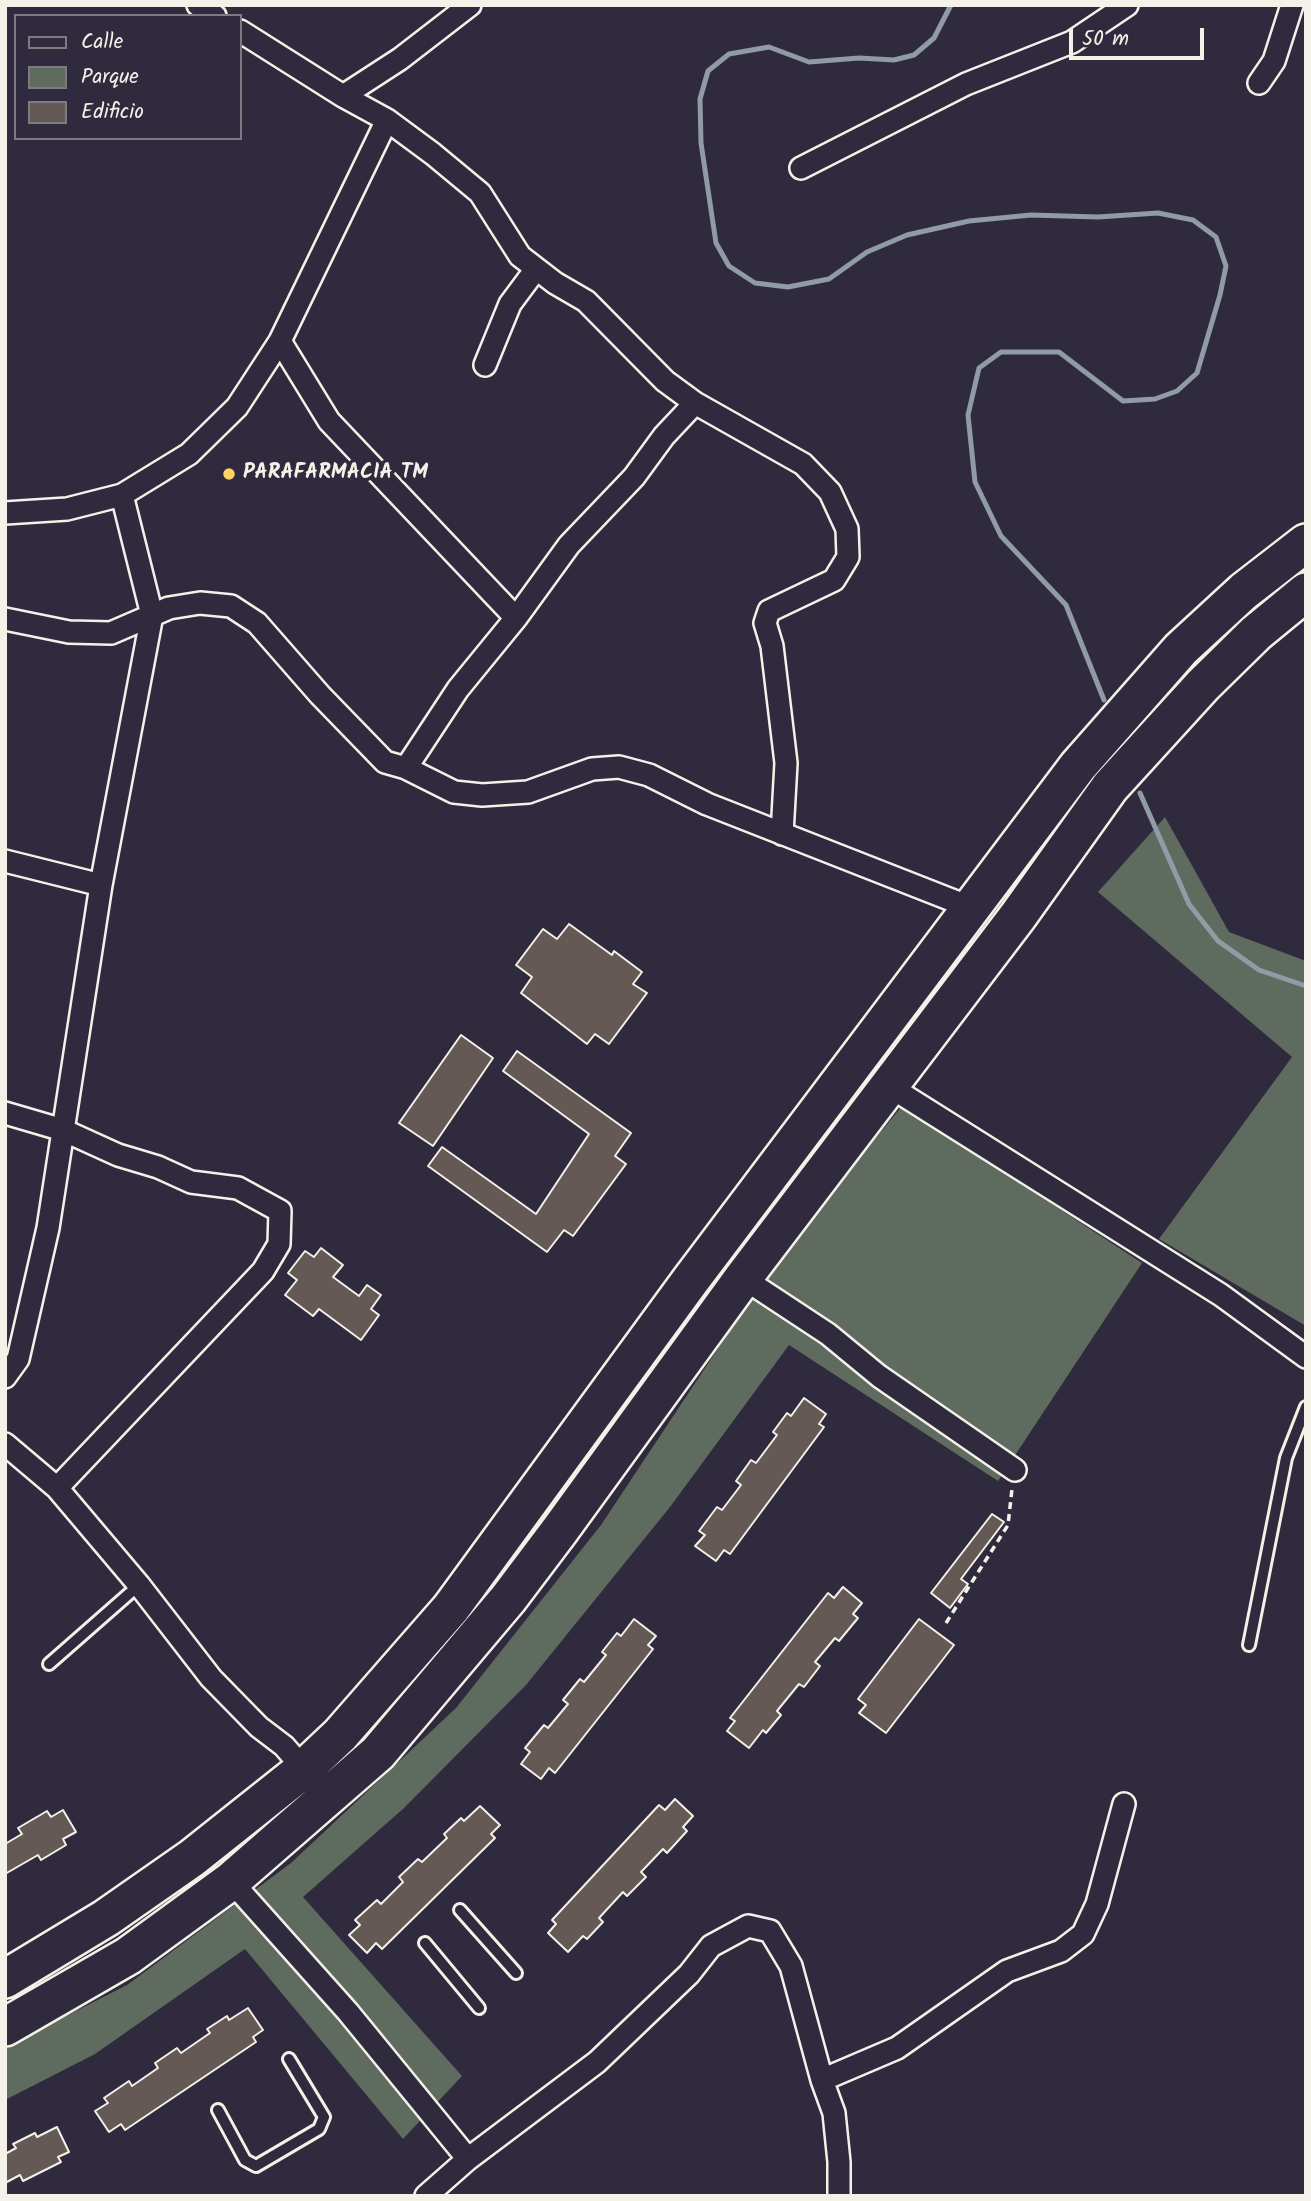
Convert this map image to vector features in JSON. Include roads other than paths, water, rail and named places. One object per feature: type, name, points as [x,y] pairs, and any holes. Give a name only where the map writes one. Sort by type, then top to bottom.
[{"type":"highway","points":[[5,1979],[106,1918],[192,1858],[304,1769],[340,1735],[451,1608],[690,1281],[1078,766],[1181,649],[1244,591],[1306,543]]},
{"type":"highway","points":[[5,2026],[128,1956],[231,1881],[378,1753],[508,1599],[743,1278],[1110,788],[1203,685],[1256,633],[1306,592]]},
{"type":"street","points":[[343,96],[400,59],[470,5]]},
{"type":"street","points":[[801,168],[966,83],[1072,41],[1127,5]]},
{"type":"street","points":[[1259,83],[1274,61],[1292,5]]},
{"type":"street","points":[[242,32],[343,96],[387,120],[480,193],[520,256],[586,302],[665,381],[695,403],[803,464],[830,492],[846,529],[848,557],[834,580],[769,611],[765,623],[772,646],[786,763],[782,834]]},
{"type":"street","points":[[5,513],[67,509],[122,495],[150,480],[199,445],[237,407],[280,341],[387,120]]},
{"type":"street","points":[[485,365],[510,304],[536,269]]},
{"type":"street","points":[[280,341],[329,421],[516,618]]},
{"type":"street","points":[[407,768],[458,689],[516,618],[569,545],[634,477],[664,436],[695,403]]},
{"type":"street","points":[[5,1377],[18,1359],[48,1228],[101,885],[152,615],[122,495]]},
{"type":"street","points":[[5,619],[69,632],[111,633],[169,608],[200,603],[231,606],[257,623],[320,695],[385,762],[407,768],[454,792],[482,795],[528,792],[592,769],[619,767],[649,775],[707,804],[972,908]]},
{"type":"street","points":[[5,860],[101,885]]},
{"type":"street","points":[[889,1086],[1221,1295],[1306,1357]]},
{"type":"street","points":[[5,1113],[63,1130],[118,1156],[158,1167],[191,1182],[238,1188],[280,1211],[279,1244],[263,1271],[57,1488]]},
{"type":"street","points":[[743,1278],[828,1334],[879,1376],[1015,1471]]},
{"type":"street","points":[[5,1444],[57,1488],[139,1585],[211,1678],[259,1727],[284,1746],[304,1769]]},
{"type":"street","points":[[822,2080],[897,2048],[1007,1971],[1061,1951],[1083,1934],[1097,1904],[1124,1804]]},
{"type":"street","points":[[231,1881],[348,2012],[468,2159]]},
{"type":"street","points":[[426,2196],[468,2159],[597,2062],[689,1974],[711,1946],[748,1926],[770,1931],[791,1966],[822,2080],[834,2113],[839,2196]]},
{"type":"lane","points":[[1250,1645],[1286,1458],[1306,1407]]},
{"type":"lane","points":[[50,1664],[139,1585]]},
{"type":"lane","points":[[460,1910],[516,1973]]},
{"type":"lane","points":[[425,1943],[479,2008]]},
{"type":"lane","points":[[218,2110],[245,2160],[256,2166],[319,2129],[324,2117],[289,2059]]},
{"type":"waterway","points":[[951,5],[934,38],[914,55],[894,60],[859,58],[809,62],[769,47],[729,54],[708,71],[700,99],[701,143],[716,243],[729,266],[755,283],[788,287],[829,279],[867,252],[907,235],[969,221],[1031,215],[1098,217],[1158,213],[1193,220],[1216,237],[1226,266],[1220,295],[1197,373],[1177,391],[1155,399],[1123,401],[1059,352],[1001,352],[979,368],[968,415],[975,482],[1001,536],[1066,605],[1104,700]]},
{"type":"waterway","points":[[1140,793],[1189,904],[1218,941],[1259,970],[1306,986]]},
{"type":"place","name":"PARAFARMACIA TM","points":[[229,474]]}]
